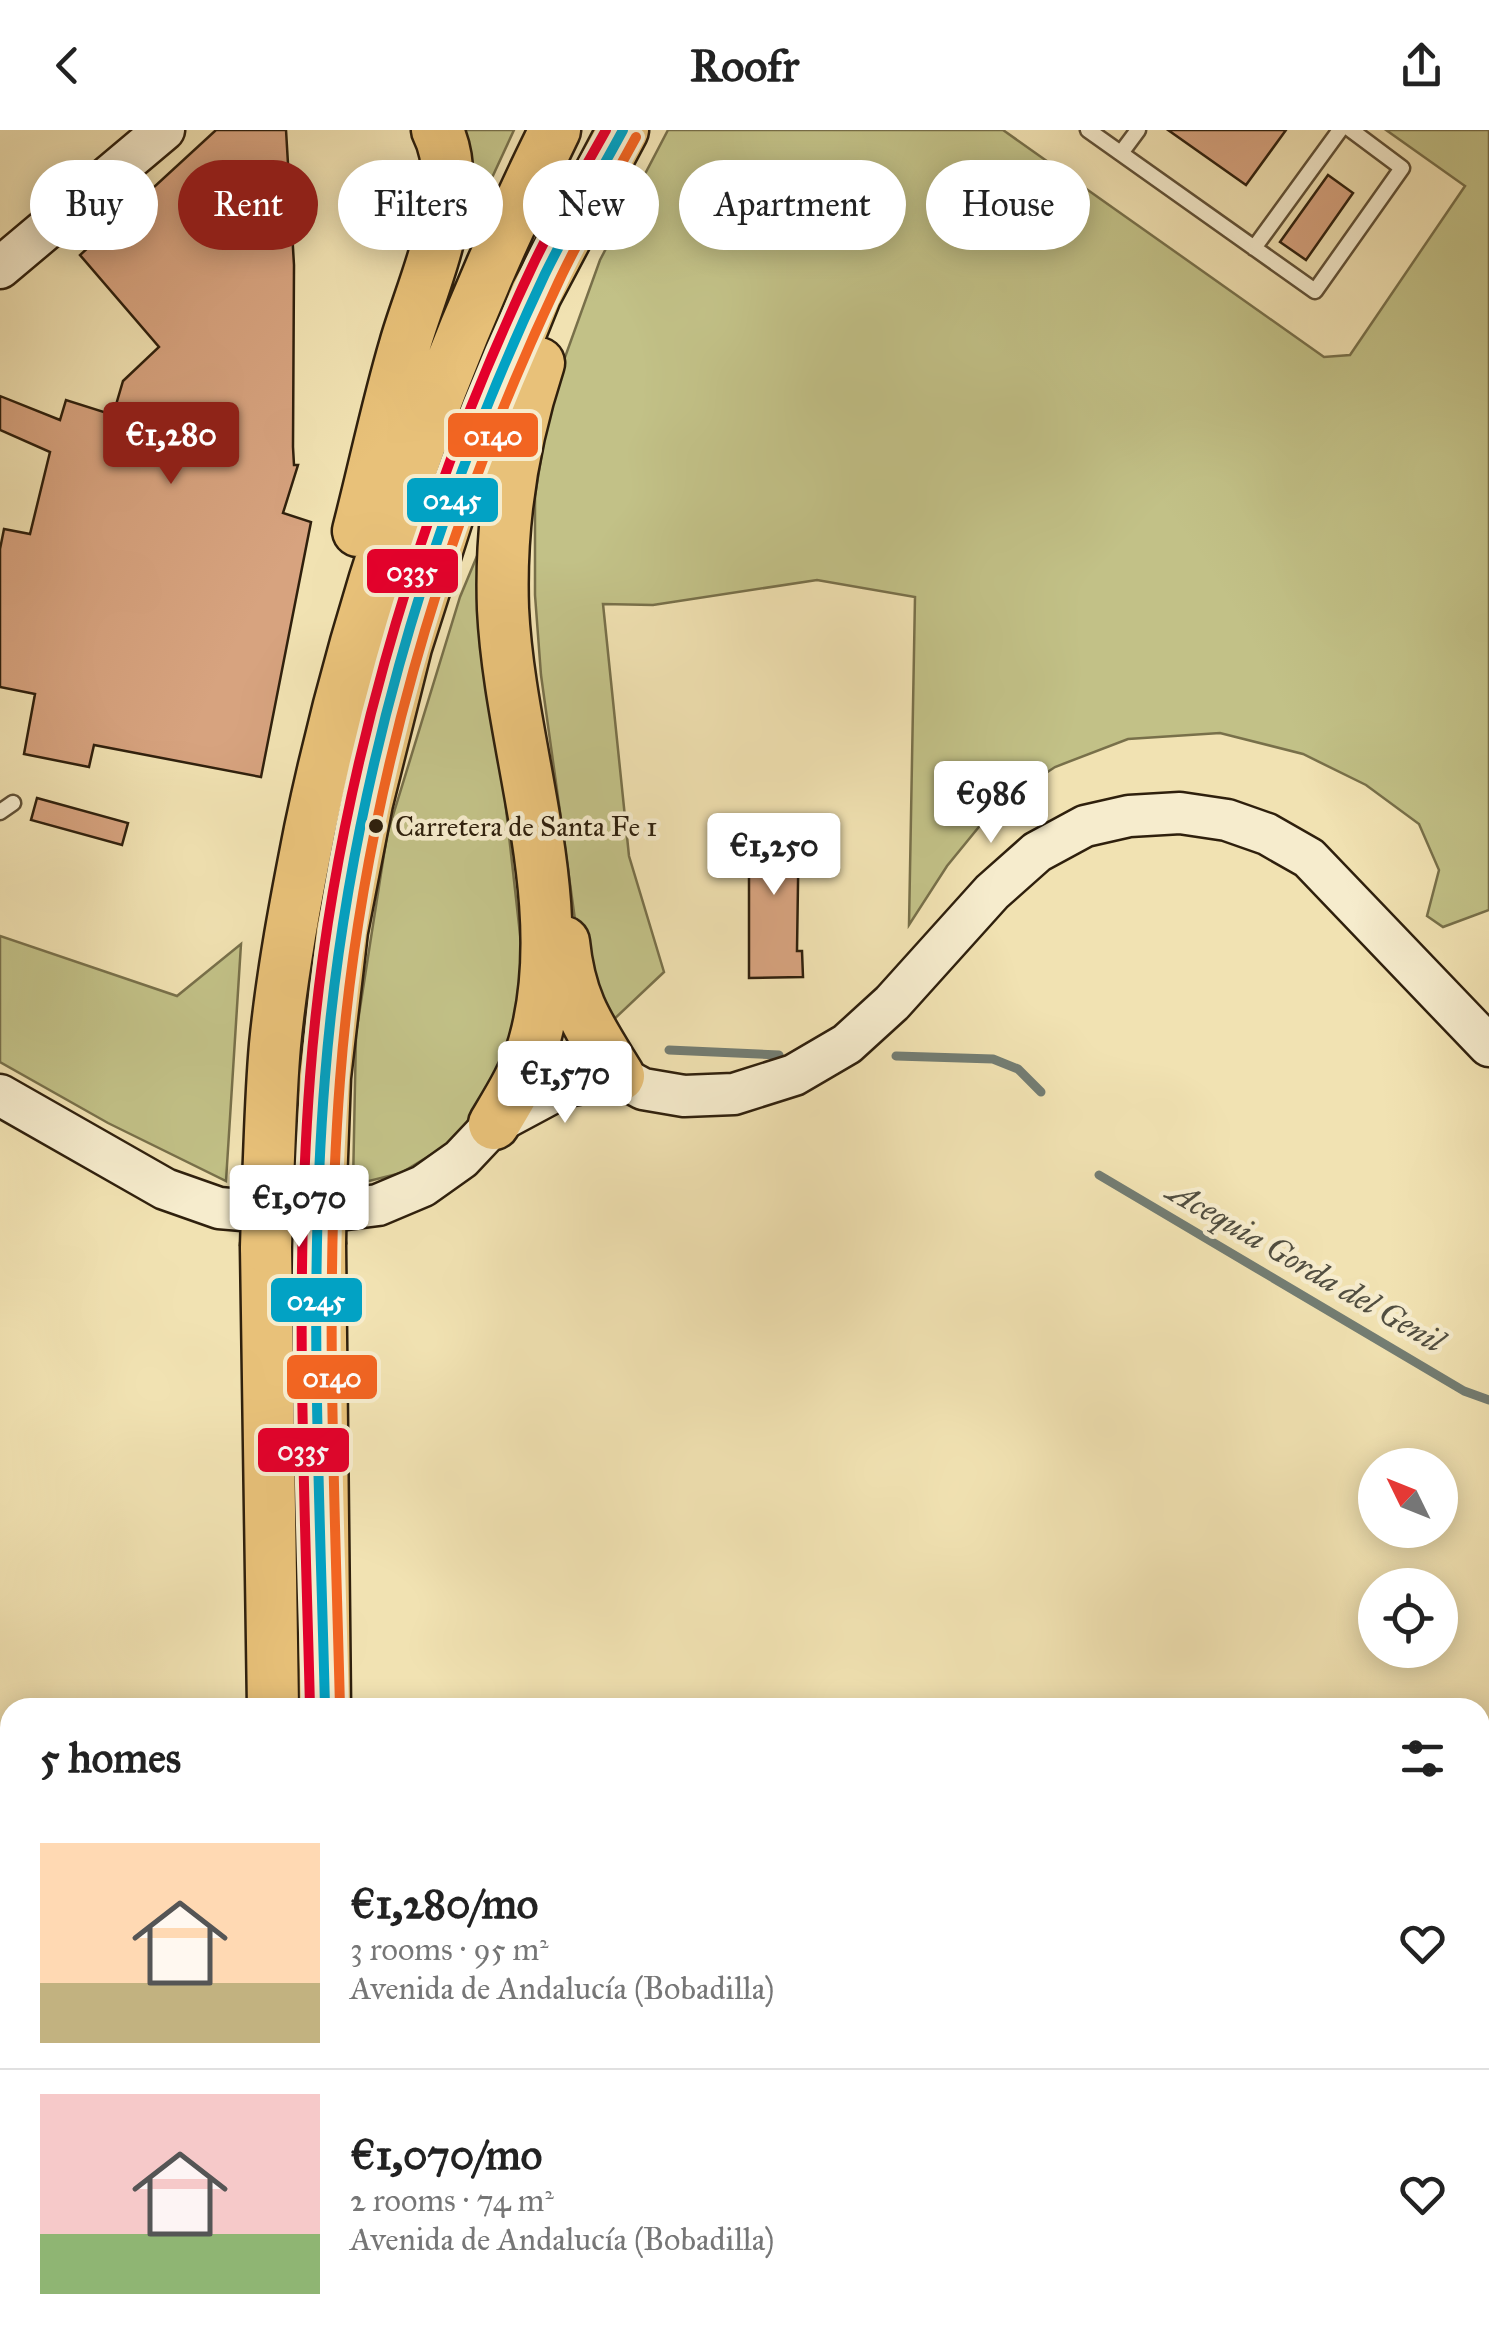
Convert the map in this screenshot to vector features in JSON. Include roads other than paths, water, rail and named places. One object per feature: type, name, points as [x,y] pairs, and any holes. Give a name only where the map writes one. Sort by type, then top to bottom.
[{"type":"highway","points":[[322,770],[326,662],[404,346],[446,205],[447,172],[443,142],[437,130]]},
{"type":"highway","points":[[273,1698],[266,1247],[275,1044],[295,904],[347,670],[395,511],[502,237],[555,130]]},
{"type":"highway","points":[[607,160],[623,130]]},
{"type":"highway","points":[[325,1698],[320,1244],[325,1077],[342,930],[367,804],[406,647],[454,500],[536,294],[559,250]]},
{"type":"highway","points":[[494,1124],[518,1084],[534,1046],[549,950],[545,896],[510,679],[503,608],[504,534],[510,474],[526,405],[559,304],[568,250]]},
{"type":"highway","points":[[545,896],[563,938],[568,981],[583,1017],[619,1076]]},
{"type":"street","points":[[0,234],[121,130]]},
{"type":"street","points":[[0,268],[164,130]]},
{"type":"street","points":[[0,1096],[166,1189],[219,1208],[299,1215],[378,1206],[423,1186],[460,1159],[494,1124],[563,1087],[619,1076],[642,1088],[684,1096],[734,1094],[794,1076],[847,1044],[892,1003],[992,892],[1037,852],[1085,826],[1129,816],[1180,813],[1227,820],[1267,834],[1309,858],[1489,1046]]},
{"type":"lane","points":[[1088,130],[1315,291],[1402,168],[1351,130]]},
{"type":"lane","points":[[1121,153],[1138,130]]},
{"type":"lane","points":[[1254,248],[1340,130]]},
{"type":"waterway","name":"Acequia Gorda del Genil","points":[[669,1050],[779,1055]]},
{"type":"waterway","name":"Acequia Gorda del Genil","points":[[896,1056],[993,1059],[1018,1069],[1041,1092]]},
{"type":"waterway","name":"Acequia Gorda del Genil","points":[[1099,1175],[1464,1391],[1489,1400]]},
{"type":"place","name":"Carretera de Santa Fe 1","points":[[376,826]]}]
